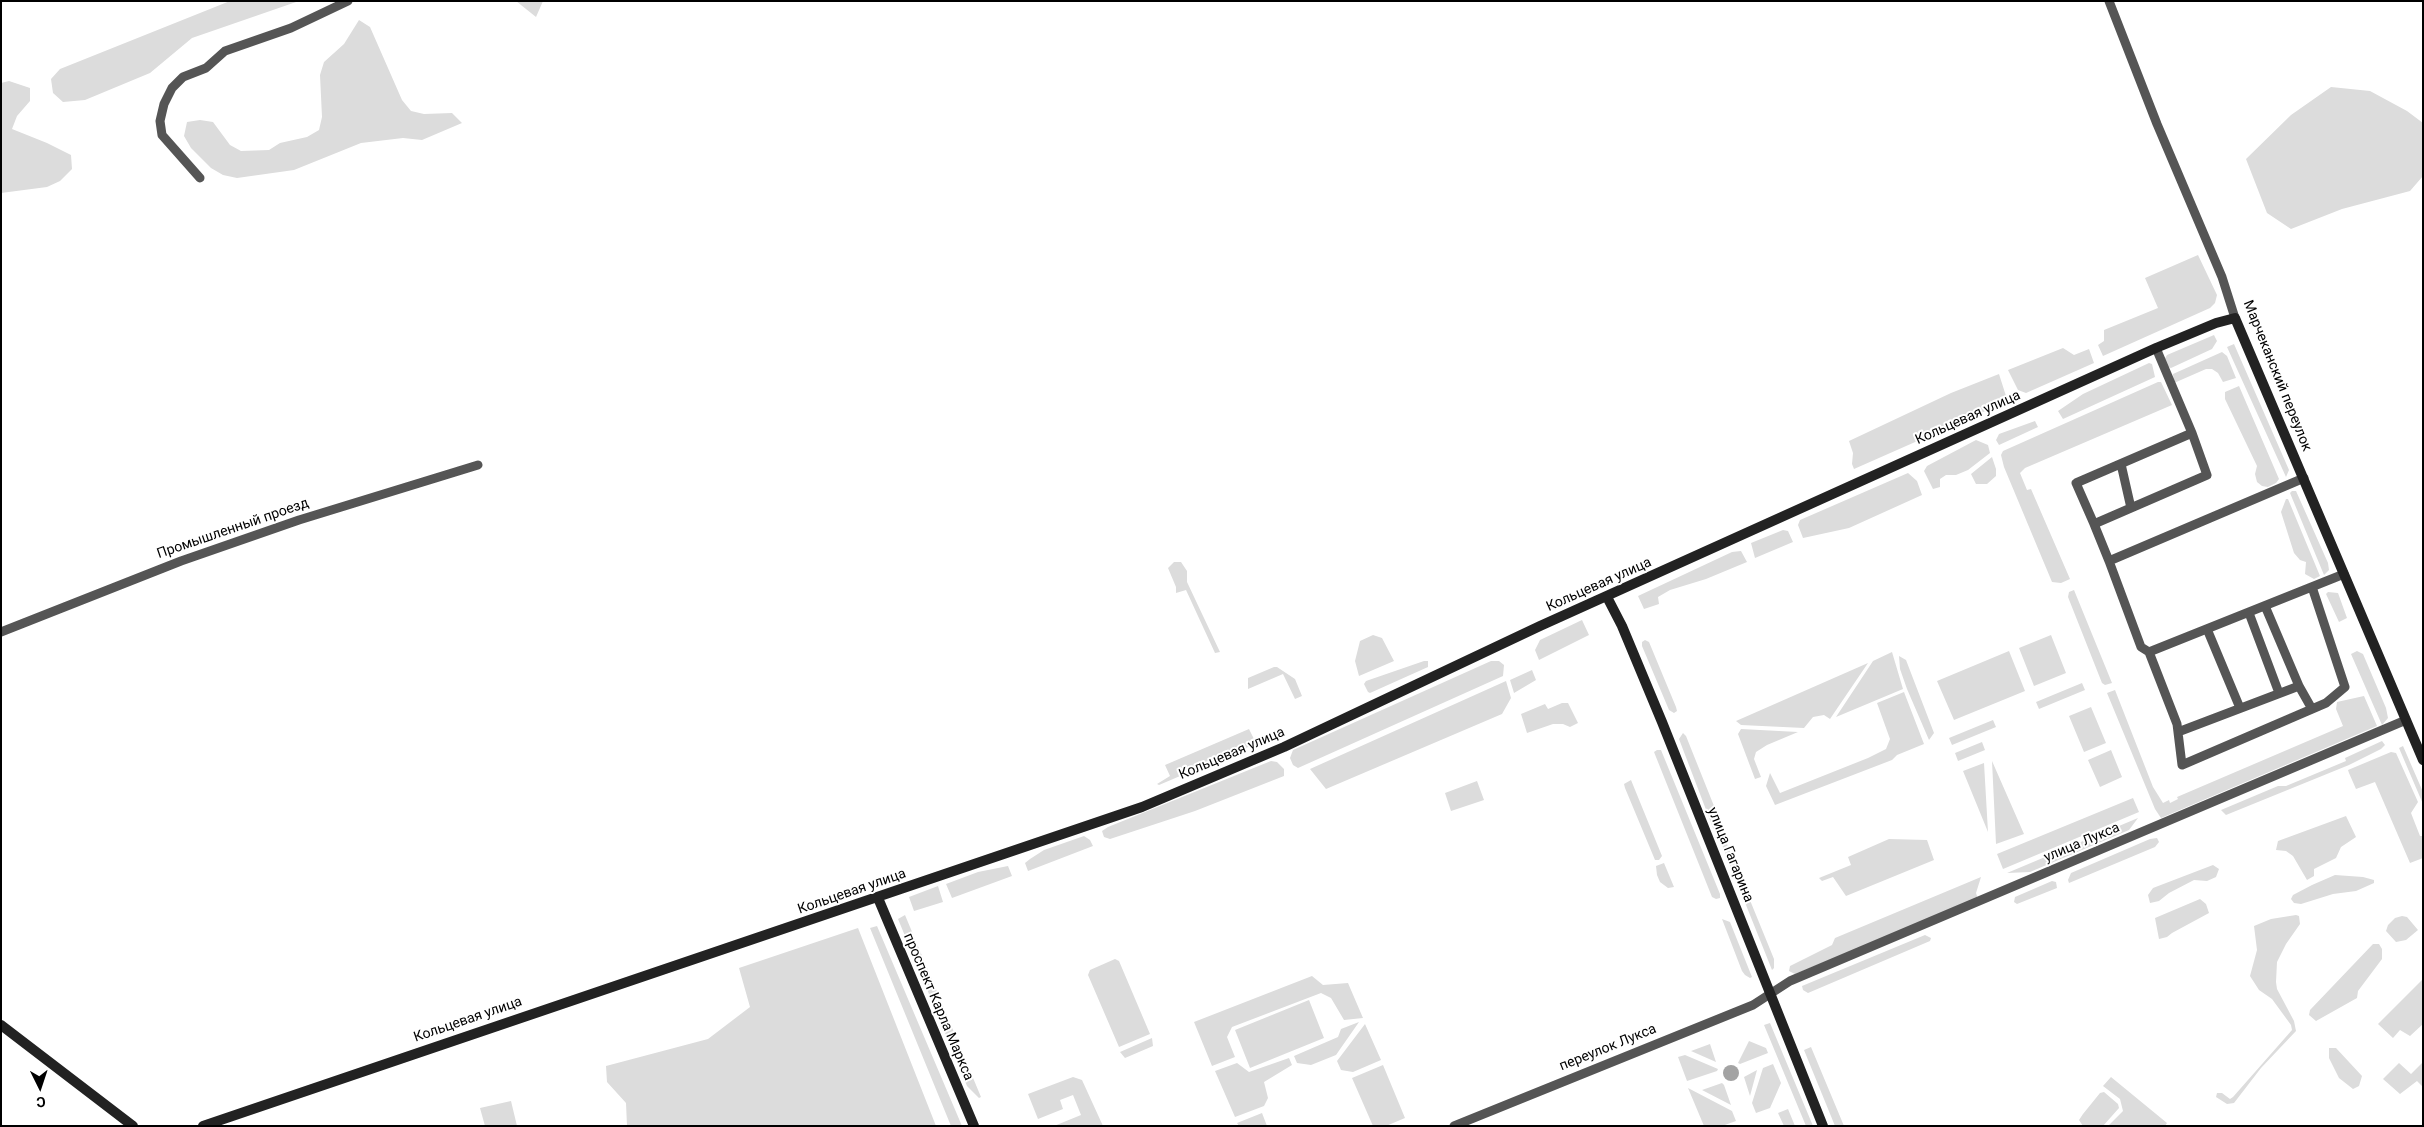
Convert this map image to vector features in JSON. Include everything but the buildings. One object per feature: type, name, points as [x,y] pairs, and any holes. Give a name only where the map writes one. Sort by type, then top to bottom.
[{"type":"main road","name":"Кольцевая улица","points":[[203,1126],[663,968],[878,898],[1142,807],[1284,747],[1540,626],[2156,348],[2216,323],[2235,318]]},
{"type":"main road","name":"Марчеканский переулок","points":[[2235,318],[2423,760]]},
{"type":"main road","name":"улица Гагарина","points":[[1607,597],[1662,722],[1823,1126]]},
{"type":"main road","name":"проспект Карла Маркса","points":[[878,898],[974,1126]]},
{"type":"main road","points":[[1,1026],[132,1126]]},
{"type":"street","points":[[200,178],[162,135],[162,113],[172,88],[183,77],[206,68],[225,52],[291,28],[348,1]]},
{"type":"street","name":"Марчеканский переулок","points":[[2110,1],[2156,124],[2222,277],[2235,318]]},
{"type":"street","points":[[2094,524],[2207,475],[2192,433],[2156,348]]},
{"type":"street","points":[[2192,433],[2076,484],[2109,561],[2141,647],[2148,652],[2177,724],[2182,765],[2326,703],[2345,688],[2312,587]]},
{"type":"street","points":[[2121,464],[2131,508]]},
{"type":"street","name":"Промышленный проезд","points":[[1,632],[190,558],[298,520],[478,465]]},
{"type":"street","points":[[2109,561],[2304,478]]},
{"type":"street","points":[[2148,652],[2344,574]]},
{"type":"street","points":[[2266,606],[2299,686],[2312,709]]},
{"type":"street","points":[[2249,613],[2279,693]]},
{"type":"street","points":[[2207,629],[2240,708]]},
{"type":"street","points":[[2178,732],[2299,686]]},
{"type":"street","name":"улица Лукса","points":[[1771,993],[1790,981],[2406,720]]},
{"type":"street","name":"переулок Лукса","points":[[1454,1126],[1753,1005],[1771,993]]},
{"type":"shaded area","points":[[230,1],[299,1],[192,38],[150,73],[85,100],[63,102],[53,93],[51,79],[60,69]]},
{"type":"shaded area","points":[[516,1],[543,1],[536,17]]},
{"type":"shaded area","points":[[359,20],[370,27],[402,100],[411,111],[424,114],[452,113],[462,123],[422,140],[403,138],[361,143],[294,170],[237,178],[223,175],[211,168],[191,148],[184,136],[187,122],[200,120],[213,122],[230,145],[241,151],[269,150],[280,143],[307,137],[319,130],[322,117],[320,75],[324,62],[344,44]]},
{"type":"shaded area","points":[[9,81],[30,88],[30,101],[17,116],[12,129],[71,155],[72,169],[60,181],[47,187],[1,193],[1,83]]},
{"type":"shaded area","points":[[2331,87],[2370,91],[2407,111],[2423,123],[2423,176],[2410,191],[2342,209],[2291,229],[2267,213],[2246,159],[2291,115]]},
{"type":"shaded area","points":[[2198,255],[2217,295],[2215,303],[2210,308],[2103,356],[2098,345],[2104,341],[2104,330],[2158,308],[2145,278]]},
{"type":"shaded area","points":[[2214,335],[2217,341],[2212,349],[2171,368],[2168,367],[2164,360],[2167,355]]},
{"type":"shaded area","points":[[2234,344],[2289,470],[2286,477],[2227,347]]},
{"type":"shaded area","points":[[2063,348],[2074,355],[2089,349],[2094,363],[2026,393],[2018,390],[2008,370]]},
{"type":"shaded area","points":[[2222,352],[2227,356],[2236,378],[2223,382],[2218,373],[2212,369],[2206,369],[2174,383],[2173,374]]},
{"type":"shaded area","points":[[2149,363],[2152,364],[2155,377],[2063,419],[2058,411],[2083,394]]},
{"type":"shaded area","points":[[1999,374],[2006,396],[1999,405],[1854,469],[1852,464],[1853,453],[1849,441],[1951,393]]},
{"type":"shaded area","points":[[2161,382],[2172,405],[2025,468],[2020,473],[2027,490],[2031,489],[2070,579],[2061,583],[2052,582],[2004,467],[2001,455],[2003,451]]},
{"type":"shaded area","points":[[2239,386],[2279,479],[2268,487],[2262,486],[2257,482],[2255,474],[2257,466],[2225,399],[2225,392]]},
{"type":"shaded area","points":[[2035,421],[2038,427],[1999,445],[1996,440],[1999,434]]},
{"type":"shaded area","points":[[1976,440],[1988,445],[1990,453],[1968,470],[1956,475],[1946,475],[1940,479],[1940,487],[1933,489],[1924,471],[1927,466]]},
{"type":"shaded area","points":[[1992,457],[1996,476],[1987,484],[1976,484],[1971,474]]},
{"type":"shaded area","points":[[1908,473],[1917,481],[1922,495],[1849,528],[1803,538],[1798,525],[1800,520]]},
{"type":"shaded area","points":[[2296,491],[2328,563],[2329,570],[2324,575],[2290,493]]},
{"type":"shaded area","points":[[2286,499],[2288,499],[2320,576],[2314,579],[2305,574],[2306,562],[2300,560],[2294,553],[2281,512]]},
{"type":"shaded area","points":[[1783,530],[1788,531],[1793,542],[1755,558],[1751,543]]},
{"type":"shaded area","points":[[1741,551],[1747,562],[1706,579],[1670,590],[1658,597],[1659,604],[1644,609],[1638,596],[1732,552]]},
{"type":"shaded area","points":[[1174,562],[1181,562],[1187,571],[1187,582],[1220,652],[1215,653],[1186,590],[1176,593],[1176,587],[1168,568]]},
{"type":"shaded area","points":[[2074,590],[2112,683],[2105,685],[2102,683],[2068,597],[2069,592]]},
{"type":"shaded area","points":[[2328,592],[2338,593],[2347,618],[2339,622],[2326,594]]},
{"type":"shaded area","points":[[1582,620],[1589,635],[1539,660],[1535,650],[1540,640]]},
{"type":"shaded area","points":[[1373,635],[1382,638],[1394,661],[1359,676],[1355,661],[1360,641]]},
{"type":"shaded area","points":[[2051,635],[2066,673],[2034,686],[2019,648]]},
{"type":"shaded area","points":[[1645,640],[1649,642],[1676,707],[1677,711],[1674,713],[1669,710],[1642,646],[1642,642]]},
{"type":"shaded area","points":[[2009,651],[2025,691],[1954,720],[1937,681]]},
{"type":"shaded area","points":[[2357,651],[2363,654],[2386,708],[2388,718],[2382,725],[2351,654]]},
{"type":"shaded area","points":[[1892,652],[1903,689],[1836,717],[1873,661]]},
{"type":"shaded area","points":[[1899,656],[1906,660],[1934,733],[1929,740],[1907,689],[1900,669]]},
{"type":"shaded area","points":[[1428,661],[1428,667],[1370,693],[1364,684],[1366,681]]},
{"type":"shaded area","points":[[1491,661],[1499,661],[1504,665],[1503,676],[1298,768],[1293,765],[1290,758],[1293,750]]},
{"type":"shaded area","points":[[1868,663],[1830,719],[1824,715],[1813,717],[1804,728],[1741,725],[1736,721]]},
{"type":"shaded area","points":[[1274,667],[1295,679],[1302,696],[1295,699],[1283,674],[1248,689],[1248,678]]},
{"type":"shaded area","points":[[1532,670],[1536,680],[1514,693],[1510,680]]},
{"type":"shaded area","points":[[1506,681],[1511,698],[1502,714],[1326,789],[1310,769]]},
{"type":"shaded area","points":[[2082,683],[2085,690],[2039,709],[2036,702]]},
{"type":"shaded area","points":[[2115,690],[2153,787],[2163,803],[2169,800],[2170,803],[2178,799],[2177,797],[2343,726],[2336,709],[2337,702],[2364,696],[2377,726],[2161,818],[2155,809],[2107,693]]},
{"type":"shaded area","points":[[1904,692],[1924,744],[1897,755],[1892,760],[1775,805],[1766,786],[1770,773],[1780,793],[1886,749],[1890,739],[1877,703]]},
{"type":"shaded area","points":[[1562,703],[1568,703],[1578,723],[1570,727],[1563,724],[1553,724],[1527,733],[1521,714],[1545,704],[1548,709]]},
{"type":"shaded area","points":[[2091,707],[2106,743],[2084,752],[2069,716]]},
{"type":"shaded area","points":[[1993,720],[1996,727],[1952,745],[1949,738]]},
{"type":"shaded area","points":[[1249,729],[1256,743],[1253,745],[1159,785],[1157,784],[1170,776],[1165,765]]},
{"type":"shaded area","points":[[1741,729],[1798,732],[1767,745],[1756,752],[1754,759],[1761,777],[1755,779],[1738,734]]},
{"type":"shaded area","points":[[1683,733],[1686,736],[1722,826],[1721,830],[1716,831],[1713,828],[1679,739]]},
{"type":"shaded area","points":[[2382,741],[2385,745],[2381,749],[2349,765],[2226,815],[2221,810],[2278,786],[2286,786],[2346,761],[2345,758]]},
{"type":"shaded area","points":[[1982,742],[1985,750],[1958,761],[1955,753]]},
{"type":"shaded area","points":[[2403,746],[2423,792],[2423,804],[2399,748]]},
{"type":"shaded area","points":[[1661,750],[1720,898],[1712,897],[1654,752]]},
{"type":"shaded area","points":[[2111,750],[2122,777],[2100,787],[2088,760]]},
{"type":"shaded area","points":[[2391,752],[2396,753],[2418,802],[2411,813],[2420,836],[2423,836],[2423,858],[2410,863],[2375,782],[2356,789],[2348,770]]},
{"type":"shaded area","points":[[1271,761],[1277,762],[1284,769],[1284,776],[1195,811],[1110,839],[1104,837],[1102,831],[1108,827]]},
{"type":"shaded area","points":[[1992,761],[2024,834],[1996,844]]},
{"type":"shaded area","points":[[1984,763],[1988,832],[1963,771]]},
{"type":"shaded area","points":[[1631,780],[1662,856],[1659,860],[1655,860],[1625,788],[1624,784]]},
{"type":"shaded area","points":[[1477,781],[1484,800],[1451,811],[1445,793]]},
{"type":"shaded area","points":[[2133,798],[2139,812],[2003,869],[1997,854]]},
{"type":"shaded area","points":[[2346,816],[2356,837],[2341,847],[2336,858],[2314,869],[2314,876],[2307,880],[2293,856],[2286,851],[2276,850],[2278,841]]},
{"type":"shaded area","points":[[2138,818],[2129,830],[2030,872],[2007,873]]},
{"type":"shaded area","points":[[1084,836],[1090,840],[1093,846],[1028,871],[1025,863],[1044,850]]},
{"type":"shaded area","points":[[2157,838],[2159,842],[2155,847],[2069,883],[2068,880],[2071,873],[2150,839]]},
{"type":"shaded area","points":[[1725,839],[1774,959],[1774,968],[1772,970],[1722,845]]},
{"type":"shaded area","points":[[1889,839],[1927,840],[1934,860],[1846,896],[1833,877],[1822,881],[1819,878],[1851,865],[1848,857]]},
{"type":"shaded area","points":[[1664,863],[1674,887],[1668,888],[1660,882],[1657,875],[1656,866]]},
{"type":"shaded area","points":[[2213,865],[2219,869],[2216,877],[2207,881],[2194,880],[2169,893],[2159,901],[2150,903],[2148,895],[2153,888]]},
{"type":"shaded area","points":[[1008,866],[1012,876],[952,898],[946,884],[978,872]]},
{"type":"shaded area","points":[[2335,875],[2363,877],[2374,880],[2374,883],[2356,891],[2333,894],[2301,904],[2294,903],[2291,899],[2293,895]]},
{"type":"shaded area","points":[[1981,877],[1976,893],[1978,899],[1795,974],[1789,971],[1790,966],[1832,945],[1835,938]]},
{"type":"shaded area","points":[[2052,881],[2056,882],[2057,888],[2017,904],[2014,902],[2015,897]]},
{"type":"shaded area","points":[[938,886],[943,902],[914,911],[909,897]]},
{"type":"shaded area","points":[[2200,899],[2206,904],[2209,913],[2167,937],[2159,939],[2155,918]]},
{"type":"shaded area","points":[[905,915],[981,1097],[979,1098],[967,1086],[898,919]]},
{"type":"shaded area","points":[[2299,916],[2300,924],[2286,944],[2277,962],[2276,982],[2277,989],[2294,1021],[2296,1031],[2261,1068],[2234,1103],[2227,1104],[2216,1097],[2217,1093],[2222,1093],[2230,1099],[2233,1097],[2292,1030],[2291,1025],[2272,999],[2259,990],[2250,976],[2257,950],[2254,926],[2271,919]]},
{"type":"shaded area","points":[[2407,917],[2418,930],[2406,940],[2396,942],[2386,931],[2388,925],[2395,918]]},
{"type":"shaded area","points":[[1722,919],[1730,922],[1752,977],[1750,978],[1742,971]]},
{"type":"shaded area","points":[[877,926],[962,1126],[951,1126],[870,928]]},
{"type":"shaded area","points":[[858,928],[936,1126],[627,1126],[626,1103],[607,1082],[606,1066],[708,1039],[750,1007],[739,968]]},
{"type":"shaded area","points":[[1925,935],[1931,938],[1930,941],[1808,993],[1803,990],[1802,986]]},
{"type":"shaded area","points":[[2373,944],[2379,944],[2382,949],[2382,959],[2358,991],[2357,998],[2316,1021],[2309,1015],[2310,1010]]},
{"type":"shaded area","points":[[1115,959],[1119,961],[1150,1034],[1119,1047],[1088,975],[1090,970]]},
{"type":"shaded area","points":[[1312,976],[1323,985],[1348,983],[1363,1018],[1344,1020],[1331,998],[1321,993],[1232,1027],[1227,1037],[1235,1057],[1212,1066],[1194,1022]]},
{"type":"shaded area","points":[[2423,979],[2423,1024],[2410,1036],[2400,1030],[2393,1038],[2378,1024]]},
{"type":"shaded area","points":[[1309,1000],[1324,1038],[1250,1068],[1235,1030]]},
{"type":"shaded area","points":[[1359,1022],[1336,1055],[1311,1065],[1297,1063],[1294,1056],[1338,1037],[1341,1029]]},
{"type":"shaded area","points":[[1770,1023],[1813,1126],[1806,1126],[1764,1025]]},
{"type":"shaded area","points":[[1365,1024],[1381,1060],[1353,1072],[1341,1070],[1337,1061]]},
{"type":"shaded area","points":[[1152,1038],[1153,1046],[1125,1058],[1120,1052]]},
{"type":"shaded area","points":[[1749,1041],[1766,1048],[1768,1053],[1740,1064],[1738,1063]]},
{"type":"shaded area","points":[[1710,1044],[1716,1062],[1691,1051]]},
{"type":"shaded area","points":[[1811,1047],[1844,1126],[1835,1126],[1804,1050]]},
{"type":"shaded area","points":[[2329,1048],[2336,1048],[2362,1076],[2359,1086],[2353,1089],[2339,1078],[2329,1058]]},
{"type":"shaded area","points":[[1685,1055],[1718,1069],[1717,1071],[1687,1081],[1678,1057]]},
{"type":"shaded area","points":[[1289,1058],[1292,1065],[1264,1082],[1268,1098],[1264,1106],[1235,1117],[1215,1071],[1237,1063],[1249,1072]]},
{"type":"shaded area","points":[[2423,1062],[2423,1087],[2417,1081],[2400,1094],[2383,1079],[2399,1063],[2411,1074]]},
{"type":"shaded area","points":[[1773,1064],[1781,1083],[1770,1108],[1756,1113],[1752,1103],[1763,1068]]},
{"type":"shaded area","points":[[1383,1065],[1405,1118],[1386,1126],[1373,1126],[1352,1078]]},
{"type":"shaded area","points":[[1731,1065],[1737,1067],[1739,1073],[1737,1079],[1731,1081],[1725,1079],[1723,1073],[1725,1067]]},
{"type":"shaded area","points":[[1757,1070],[1750,1096],[1744,1077]]},
{"type":"shaded area","points":[[1073,1077],[1082,1080],[1103,1126],[1054,1126],[1081,1115],[1073,1095],[1060,1100],[1063,1109],[1038,1119],[1028,1094]]},
{"type":"shaded area","points":[[2111,1077],[2167,1123],[2165,1126],[2108,1126],[2123,1111],[2120,1099],[2103,1086]]},
{"type":"shaded area","points":[[1722,1083],[1724,1085],[1731,1105],[1702,1090]]},
{"type":"shaded area","points":[[1688,1088],[1732,1111],[1736,1121],[1722,1126],[1704,1126]]},
{"type":"shaded area","points":[[2104,1092],[2118,1104],[2119,1108],[2103,1126],[2083,1126],[2079,1120],[2100,1093]]},
{"type":"shaded area","points":[[511,1101],[517,1126],[485,1126],[480,1108]]},
{"type":"shaded area","points":[[1788,1109],[1795,1126],[1784,1126],[1778,1113]]},
{"type":"shaded area","points":[[1262,1113],[1267,1126],[1239,1126],[1237,1123]]}]
